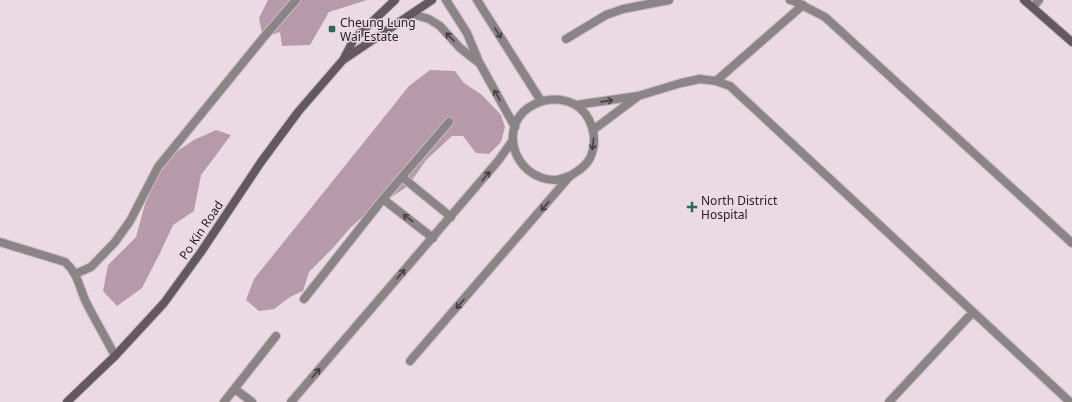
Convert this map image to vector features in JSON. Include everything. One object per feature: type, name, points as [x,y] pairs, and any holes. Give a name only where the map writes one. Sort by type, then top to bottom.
[{"type":"street","points":[[75,274],[91,267],[115,242],[130,221],[158,167],[267,33],[296,0]]},
{"type":"street","name":"Po Kin Road","points":[[67,402],[116,356],[164,303],[201,252],[261,162],[298,112],[343,60],[354,39],[395,0]]},
{"type":"street","name":"Po Kin Road","points":[[343,60],[432,0]]},
{"type":"street","points":[[446,0],[467,33],[479,62],[515,127]]},
{"type":"street","points":[[478,0],[541,101]]},
{"type":"street","points":[[566,39],[606,15],[624,9],[669,0]]},
{"type":"street","points":[[790,0],[825,17],[1072,243]]},
{"type":"street","points":[[1024,0],[1072,42]]},
{"type":"street","points":[[1033,7],[1039,0]]},
{"type":"street","points":[[716,80],[803,5]]},
{"type":"street","points":[[412,14],[429,18],[440,26],[460,48],[479,62]]},
{"type":"street","points":[[576,105],[638,96],[700,79],[716,80],[730,86],[1070,402]]},
{"type":"street","points":[[593,130],[638,96]]},
{"type":"street","points":[[410,361],[570,176],[582,168],[590,157],[594,144],[593,130],[590,120],[576,105],[564,100],[553,99],[541,101],[530,106],[520,116],[515,127],[513,140],[515,153],[518,159],[522,165],[532,173],[544,179],[557,180],[570,176]]},
{"type":"street","points":[[304,299],[383,199],[449,122]]},
{"type":"street","points":[[291,402],[451,217],[498,161],[513,140]]},
{"type":"street","points":[[402,176],[451,217]]},
{"type":"street","points":[[383,199],[433,238]]},
{"type":"street","points":[[0,242],[65,262],[71,267],[86,301],[116,356]]},
{"type":"street","points":[[889,402],[973,312]]},
{"type":"street","points":[[224,402],[276,336]]},
{"type":"street","points":[[235,389],[252,402]]},
{"type":"shaded area","points":[[268,0],[367,0],[329,12],[310,45],[282,46],[280,32],[263,38],[259,18]]},
{"type":"shaded area","points":[[430,70],[455,71],[464,83],[482,95],[501,115],[505,127],[501,142],[489,154],[476,153],[463,136],[452,136],[426,160],[408,186],[366,214],[351,227],[309,272],[303,291],[290,297],[274,309],[259,311],[246,300],[254,279],[409,86]]},
{"type":"shaded area","points":[[216,130],[231,135],[201,175],[194,211],[173,225],[142,288],[117,306],[103,291],[108,265],[136,237],[145,204],[165,159],[194,140]]},
{"type":"place","name":"Cheung Lung Wai Estate","points":[[332,29]]},
{"type":"place","name":"North District Hospital","points":[[692,207]]}]
